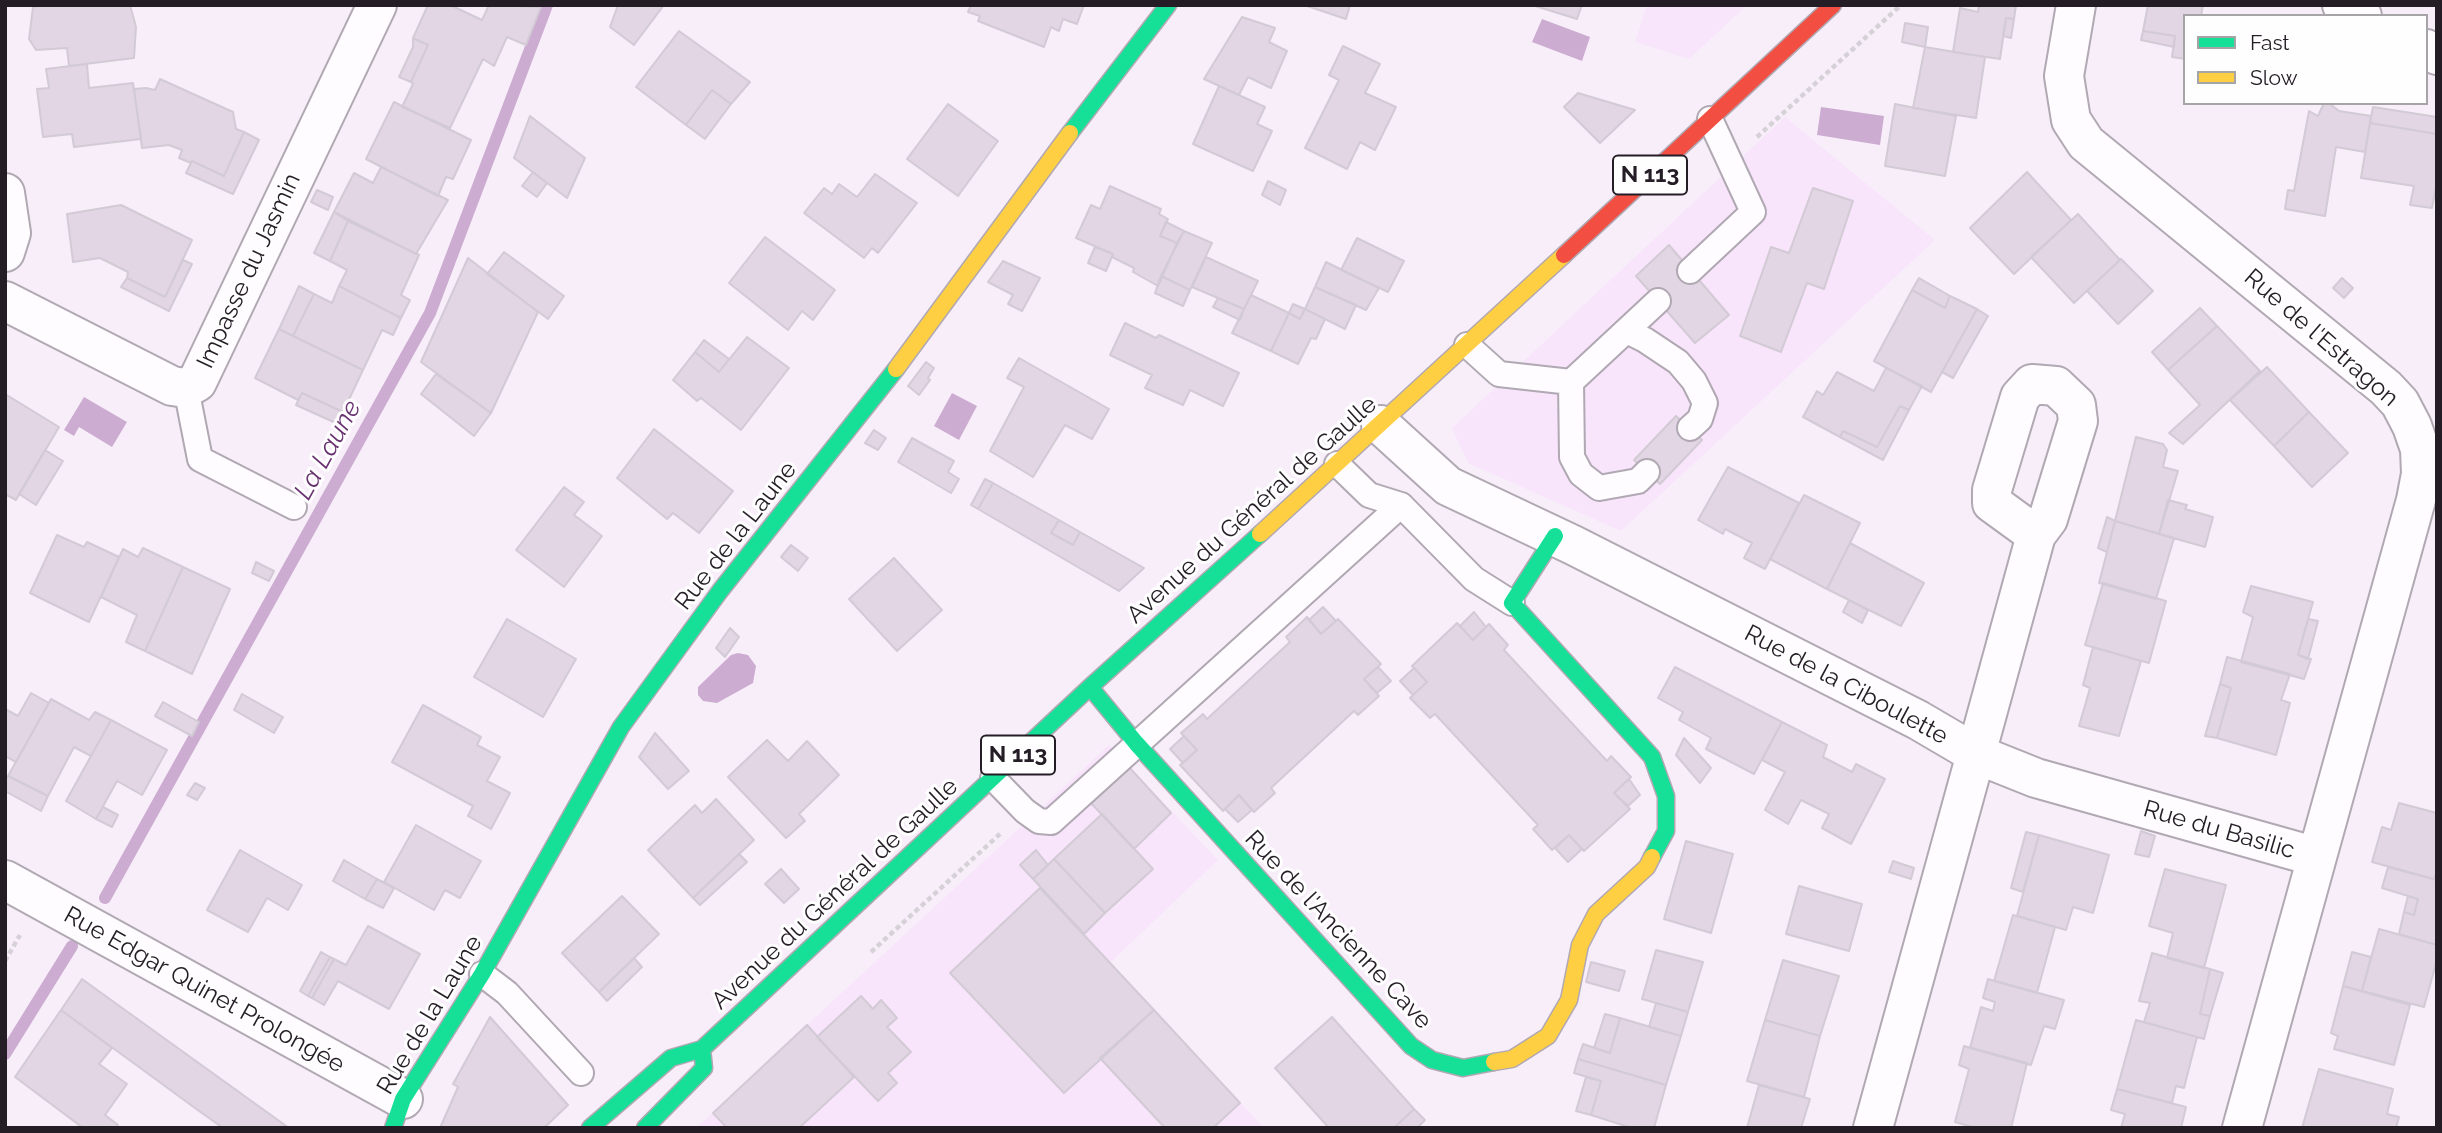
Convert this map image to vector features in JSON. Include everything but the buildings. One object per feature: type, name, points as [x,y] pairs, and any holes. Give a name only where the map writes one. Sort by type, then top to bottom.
[{"type":"street","name":"Impasse du Jasmin","points":[[5,301],[172,386],[186,388],[197,382],[377,5]]},
{"type":"street","name":"Rue de la Laune","points":[[398,1113],[482,974],[621,727],[720,591],[913,347],[1075,126],[1168,5]]},
{"type":"street","name":"Avenue du Général de Gaulle","points":[[590,1128],[607,1121],[671,1058],[702,1049],[1090,687],[1381,425],[1833,5]]},
{"type":"street","name":"Rue de l'Estragon","points":[[2076,5],[2064,76],[2071,120],[2086,142],[2386,388],[2400,403],[2420,449],[2421,474],[2416,500],[2317,858]]},
{"type":"street","points":[[2342,5],[2358,14]]},
{"type":"street","points":[[5,193],[10,233],[5,252]]},
{"type":"street","name":"Rue de la Ciboulette","points":[[1381,425],[1448,486],[1556,536],[1918,720],[1976,754],[1873,1128]]},
{"type":"street","points":[[1976,754],[2036,535]]},
{"type":"street","points":[[1511,603],[1556,536]]},
{"type":"street","name":"Rue de l'Ancienne Cave","points":[[1090,687],[1136,743],[1411,1045],[1432,1060],[1464,1068],[1511,1059],[1548,1036],[1569,1000],[1580,945],[1596,914],[1647,867],[1666,831],[1666,796],[1652,757],[1511,603]]},
{"type":"street","name":"Rue du Basilic","points":[[1976,754],[2036,778],[2317,858],[2242,1128]]},
{"type":"street","name":"Rue Edgar Quinet Prolongée","points":[[5,880],[398,1113]]},
{"type":"street","points":[[662,1122],[704,1068],[702,1049]]},
{"type":"lane","points":[[1690,271],[1753,212],[1710,119]]},
{"type":"lane","points":[[1647,472],[1638,481],[1599,488],[1581,474],[1572,457],[1571,382],[1658,301]]},
{"type":"lane","points":[[1627,331],[1646,340],[1678,362],[1694,381],[1705,403],[1700,419],[1690,429]]},
{"type":"lane","points":[[1466,345],[1499,374],[1571,382]]},
{"type":"lane","points":[[186,388],[200,460],[294,507]]},
{"type":"lane","points":[[1337,464],[1369,495],[1401,505],[1474,579],[1511,603]]},
{"type":"lane","points":[[993,778],[1025,811],[1039,821],[1051,822],[1401,505]]},
{"type":"lane","points":[[482,974],[508,993],[581,1073]]},
{"type":"shaded area","points":[[1647,5],[1747,5],[1689,59],[1635,42]]},
{"type":"shaded area","points":[[1542,19],[1590,37],[1582,61],[1532,42]]},
{"type":"shaded area","points":[[1821,107],[1884,116],[1880,145],[1817,135]]},
{"type":"shaded area","points":[[1785,117],[1935,240],[1621,531],[1468,463],[1452,428]]},
{"type":"shaded area","points":[[952,393],[977,406],[959,440],[934,426]]},
{"type":"shaded area","points":[[84,397],[127,422],[112,447],[79,427],[74,436],[64,430]]},
{"type":"shaded area","points":[[731,655],[748,655],[756,666],[753,683],[717,703],[703,701],[698,695],[698,687]]},
{"type":"shaded area","points":[[1109,745],[1218,860],[1110,963],[1264,1128],[696,1128]]},
{"type":"waterway","name":"La Laune","points":[[105,898],[430,313],[547,5]]},
{"type":"waterway","name":"La Laune","points":[[5,1054],[72,946]]},
{"type":"traffic: fast","points":[[1070,133],[1168,5]]},
{"type":"traffic: fast","points":[[393,1128],[403,1099],[482,974],[621,727],[720,591],[896,369]]},
{"type":"traffic: fast","points":[[590,1128],[671,1058],[702,1049],[1090,687],[1260,534]]},
{"type":"traffic: fast","points":[[1555,536],[1512,603],[1652,757],[1666,796],[1666,831],[1652,857]]},
{"type":"traffic: fast","points":[[1090,687],[1136,743],[1411,1046],[1432,1060],[1463,1068],[1494,1062]]},
{"type":"traffic: fast","points":[[645,1128],[704,1068],[702,1049]]},
{"type":"traffic: slow","points":[[896,369],[1070,133]]},
{"type":"traffic: slow","points":[[1260,534],[1564,255]]},
{"type":"traffic: slow","points":[[1494,1062],[1512,1059],[1548,1036],[1569,1000],[1580,945],[1596,914],[1647,867],[1652,857]]},
{"type":"traffic: jam","points":[[1564,255],[1833,5]]}]
